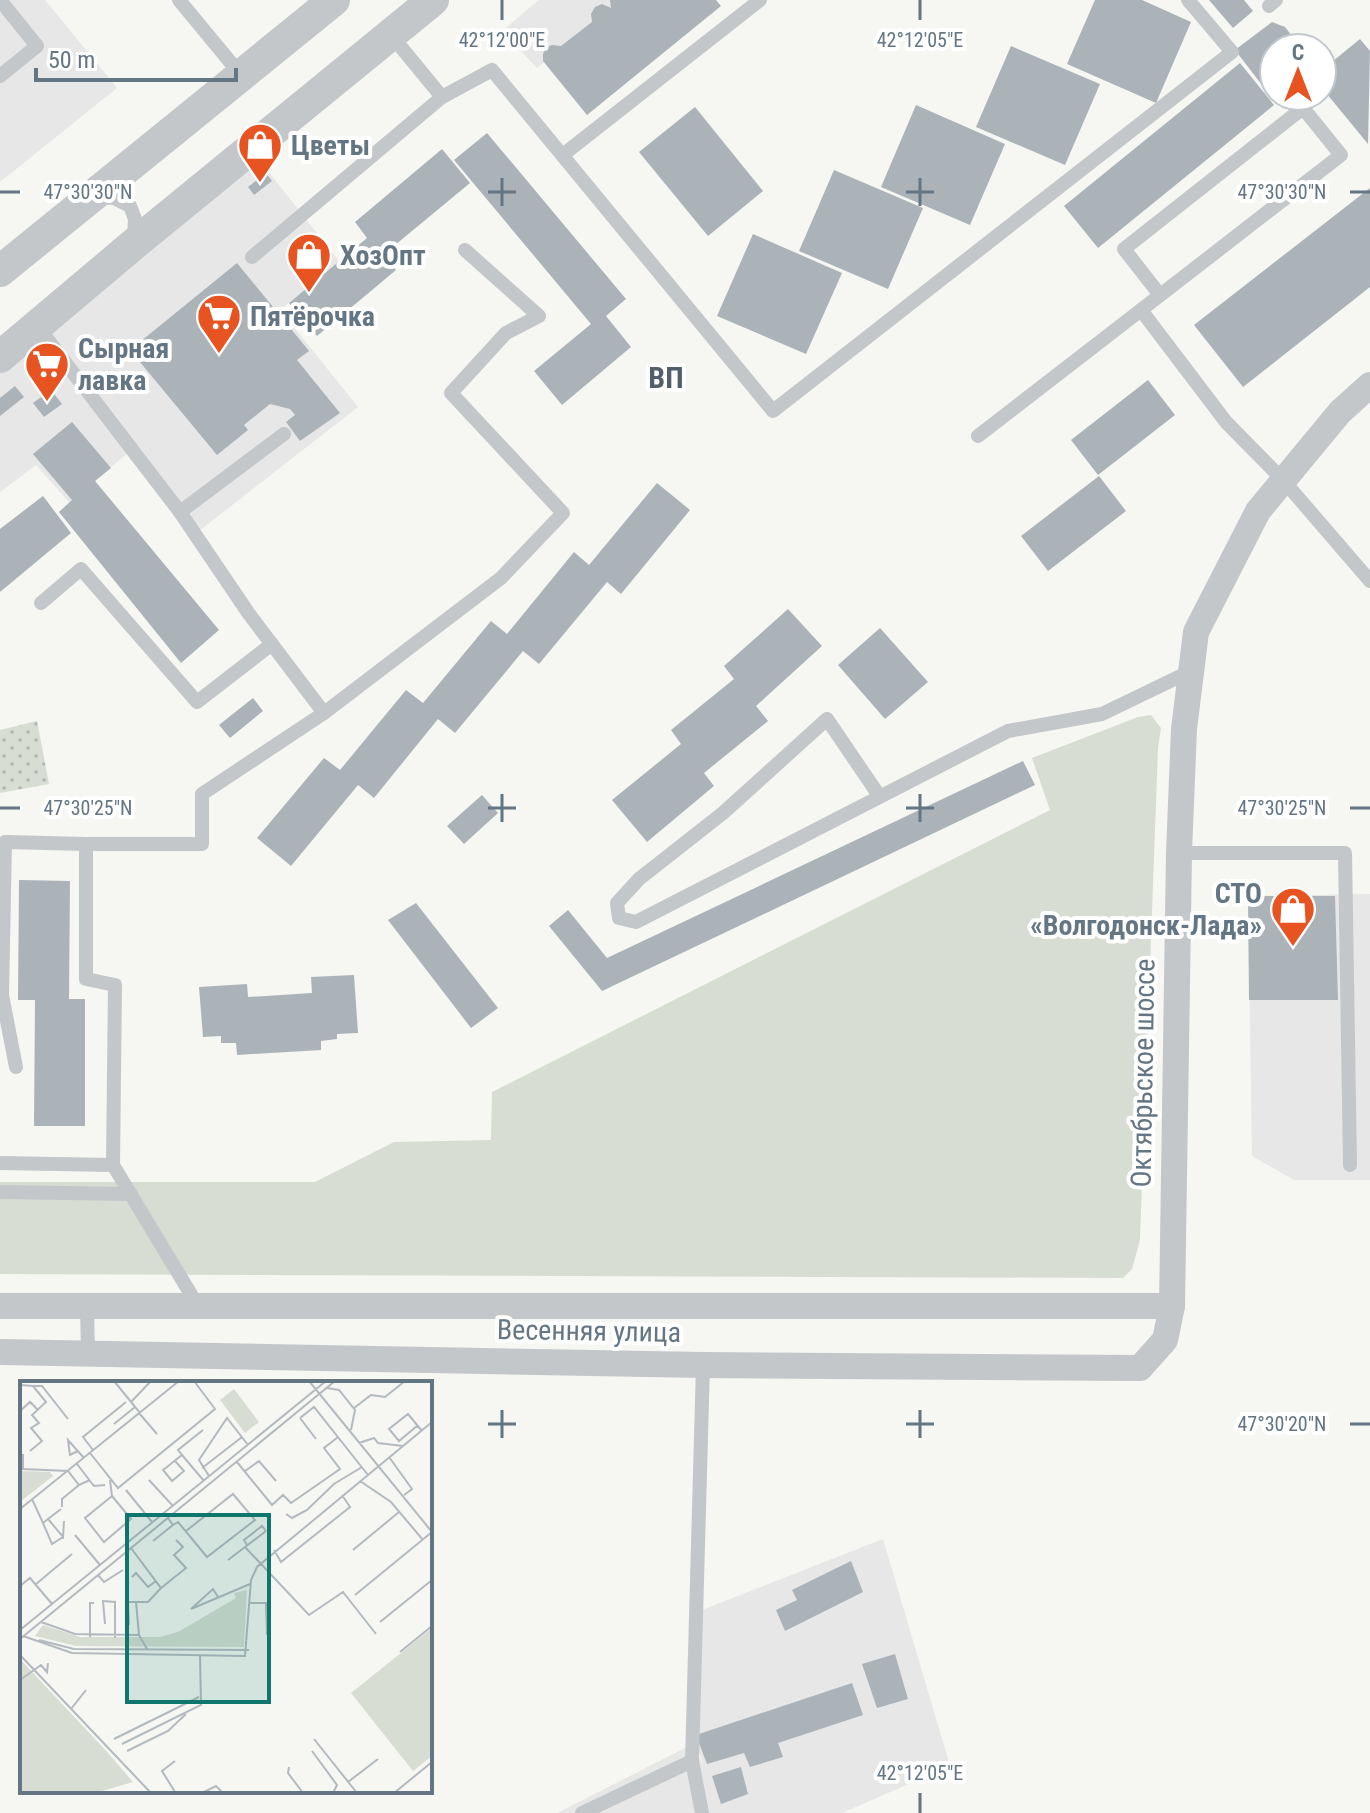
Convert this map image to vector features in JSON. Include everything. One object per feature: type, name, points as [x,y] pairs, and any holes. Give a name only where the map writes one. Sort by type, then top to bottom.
[{"type":"street","points":[[0,271],[334,0]]},
{"type":"street","points":[[0,357],[433,0]]},
{"type":"street","name":"Октябрьское шоссе","points":[[1165,1340],[1172,1306],[1179,853],[1184,729],[1196,632],[1258,511],[1340,412],[1370,385]]},
{"type":"street","name":"Весенняя улица","points":[[0,1306],[1172,1306]]},
{"type":"street","name":"Весенняя улица","points":[[0,1352],[703,1365],[1140,1368],[1165,1340]]},
{"type":"lane","points":[[0,0],[37,46],[0,76]]},
{"type":"lane","points":[[179,0],[241,76]]},
{"type":"lane","points":[[564,154],[760,0]]},
{"type":"lane","points":[[252,257],[442,97],[492,70],[773,411],[1232,52],[1188,0]]},
{"type":"lane","points":[[391,35],[442,97]]},
{"type":"lane","points":[[978,436],[1341,155],[1303,108],[1124,249],[1160,295]]},
{"type":"lane","points":[[92,196],[114,198],[130,206],[135,219],[134,244]]},
{"type":"lane","points":[[16,1067],[2,995],[5,842],[202,844],[202,794],[324,713],[501,578],[563,513],[451,393],[506,333],[539,316],[465,250]]},
{"type":"lane","points":[[1141,310],[1226,422],[1283,480],[1370,581]]},
{"type":"lane","points":[[38,327],[180,512],[324,713]]},
{"type":"lane","points":[[180,512],[284,434]]},
{"type":"lane","points":[[41,603],[81,569],[197,702],[272,644]]},
{"type":"lane","points":[[880,797],[827,719],[723,813],[639,879],[617,903],[619,918],[636,922],[880,797],[1008,731],[1102,714],[1191,671]]},
{"type":"lane","points":[[86,844],[86,979],[115,985],[113,1165],[199,1307]]},
{"type":"lane","points":[[1179,853],[1345,853],[1350,1165]]},
{"type":"lane","points":[[0,1163],[113,1165]]},
{"type":"lane","points":[[0,1192],[131,1194]]},
{"type":"lane","points":[[87,1306],[88,1355]]},
{"type":"lane","points":[[702,1813],[692,1761],[703,1365]]},
{"type":"lane","points":[[582,1813],[692,1761]]},
{"type":"shaded area","points":[[0,0],[45,0],[117,88],[0,182]]},
{"type":"shaded area","points":[[539,0],[623,0],[537,68],[502,31]]},
{"type":"shaded area","points":[[260,161],[339,261],[280,310],[358,407],[199,531],[135,447],[69,502],[36,465],[0,492],[0,367]]},
{"type":"shaded area","points":[[1151,715],[1161,728],[1140,1240],[1132,1269],[1123,1278],[0,1274],[0,1182],[315,1182],[394,1142],[491,1140],[492,1092],[1050,810],[1032,758],[1138,717]]},
{"type":"shaded area","points":[[37,721],[49,784],[0,793],[0,730]]},
{"type":"shaded area","points":[[1370,894],[1370,1180],[1294,1180],[1252,1156],[1248,896]]},
{"type":"shaded area","points":[[883,1539],[950,1766],[842,1813],[557,1813],[691,1745],[704,1765],[695,1741],[702,1610]]},
{"type":"building","points":[[610,0],[716,0],[721,6],[587,115],[543,61],[543,54],[546,47],[561,46],[592,22],[591,14],[595,7],[602,4],[611,8]]},
{"type":"building","points":[[1095,0],[1142,0],[1191,22],[1156,103],[1067,64]]},
{"type":"building","points":[[1209,0],[1244,0],[1253,11],[1233,28]]},
{"type":"building","points":[[1272,22],[1289,32],[1259,32]]},
{"type":"building","points":[[1258,33],[1258,80],[1235,50]]},
{"type":"building","points":[[1360,39],[1370,51],[1368,144],[1338,107],[1338,57]]},
{"type":"building","points":[[1011,46],[1100,84],[1065,165],[976,127]]},
{"type":"building","points":[[1240,63],[1258,85],[1258,112],[1265,112],[1098,248],[1064,206]]},
{"type":"building","points":[[916,105],[1005,144],[970,225],[881,187]]},
{"type":"building","points":[[695,107],[763,191],[708,236],[639,152]]},
{"type":"building","points":[[487,133],[626,299],[606,316],[631,347],[562,405],[534,371],[591,324],[454,160]]},
{"type":"building","points":[[442,149],[470,183],[383,255],[396,270],[317,336],[289,303],[367,238],[355,222]]},
{"type":"building","points":[[834,170],[923,208],[888,289],[799,251]]},
{"type":"building","name":"Цветы","points":[[266,173],[272,181],[254,195],[248,187]]},
{"type":"building","points":[[1370,188],[1370,287],[1243,387],[1194,325]]},
{"type":"building","points":[[753,234],[842,273],[806,354],[717,316]]},
{"type":"building","name":"Пятёрочка","points":[[237,263],[309,351],[297,360],[340,413],[300,441],[286,422],[295,415],[290,409],[270,404],[244,425],[248,430],[217,455],[130,350]]},
{"type":"building","points":[[1148,380],[1175,415],[1098,475],[1071,440]]},
{"type":"building","points":[[15,386],[24,397],[0,416],[0,398]]},
{"type":"building","name":"Сырная лавка","points":[[51,390],[62,404],[44,417],[33,403]]},
{"type":"building","points":[[72,422],[111,468],[95,481],[219,630],[181,663],[59,512],[72,500],[33,454]]},
{"type":"building","points":[[1099,476],[1126,511],[1048,571],[1021,536]]},
{"type":"building","points":[[657,483],[690,510],[621,594],[607,582],[539,664],[523,651],[455,733],[438,719],[374,798],[358,785],[291,866],[257,838],[324,758],[340,770],[406,690],[423,703],[491,621],[507,634],[574,552],[589,565]]},
{"type":"building","points":[[43,496],[71,533],[0,592],[0,529]]},
{"type":"building","points":[[788,609],[822,646],[756,706],[768,721],[704,773],[714,786],[647,842],[612,800],[681,744],[671,730],[734,679],[724,666]]},
{"type":"building","points":[[880,628],[928,682],[885,719],[838,665]]},
{"type":"building","points":[[253,698],[263,711],[230,738],[219,725]]},
{"type":"building","points":[[1023,761],[1035,785],[602,991],[549,926],[568,910],[607,958]]},
{"type":"building","points":[[482,795],[498,813],[464,844],[447,826]]},
{"type":"building","points":[[19,880],[70,881],[69,999],[85,999],[85,1126],[34,1126],[35,1000],[18,1000]]},
{"type":"building","name":"СТО «Волгодонск-Лада»","points":[[1248,896],[1335,896],[1338,1000],[1249,1000]]},
{"type":"building","points":[[416,903],[498,1008],[471,1028],[388,920]]},
{"type":"building","points":[[354,975],[358,1033],[337,1034],[337,1039],[321,1041],[321,1050],[237,1055],[236,1043],[221,1043],[221,1036],[203,1037],[199,987],[247,984],[248,997],[312,993],[311,977]]},
{"type":"building","points":[[851,1561],[863,1592],[785,1631],[776,1610],[797,1600],[792,1590]]},
{"type":"building","points":[[895,1654],[908,1699],[877,1708],[862,1664]]},
{"type":"building","points":[[852,1683],[863,1715],[778,1743],[783,1757],[750,1767],[744,1753],[707,1764],[696,1735]]},
{"type":"building","points":[[741,1767],[748,1794],[721,1804],[712,1776]]},
{"type":"place","name":"Цветы","points":[[260,184]]},
{"type":"place","name":"ХозОпт","points":[[309,294]]},
{"type":"place","name":"Пятёрочка","points":[[219,355]]},
{"type":"place","name":"Сырная лавка","points":[[47,403]]},
{"type":"place","name":"СТО «Волгодонск-Лада»","points":[[1293,948]]},
{"type":"district","name":"ВП","points":[[666,377]]}]
